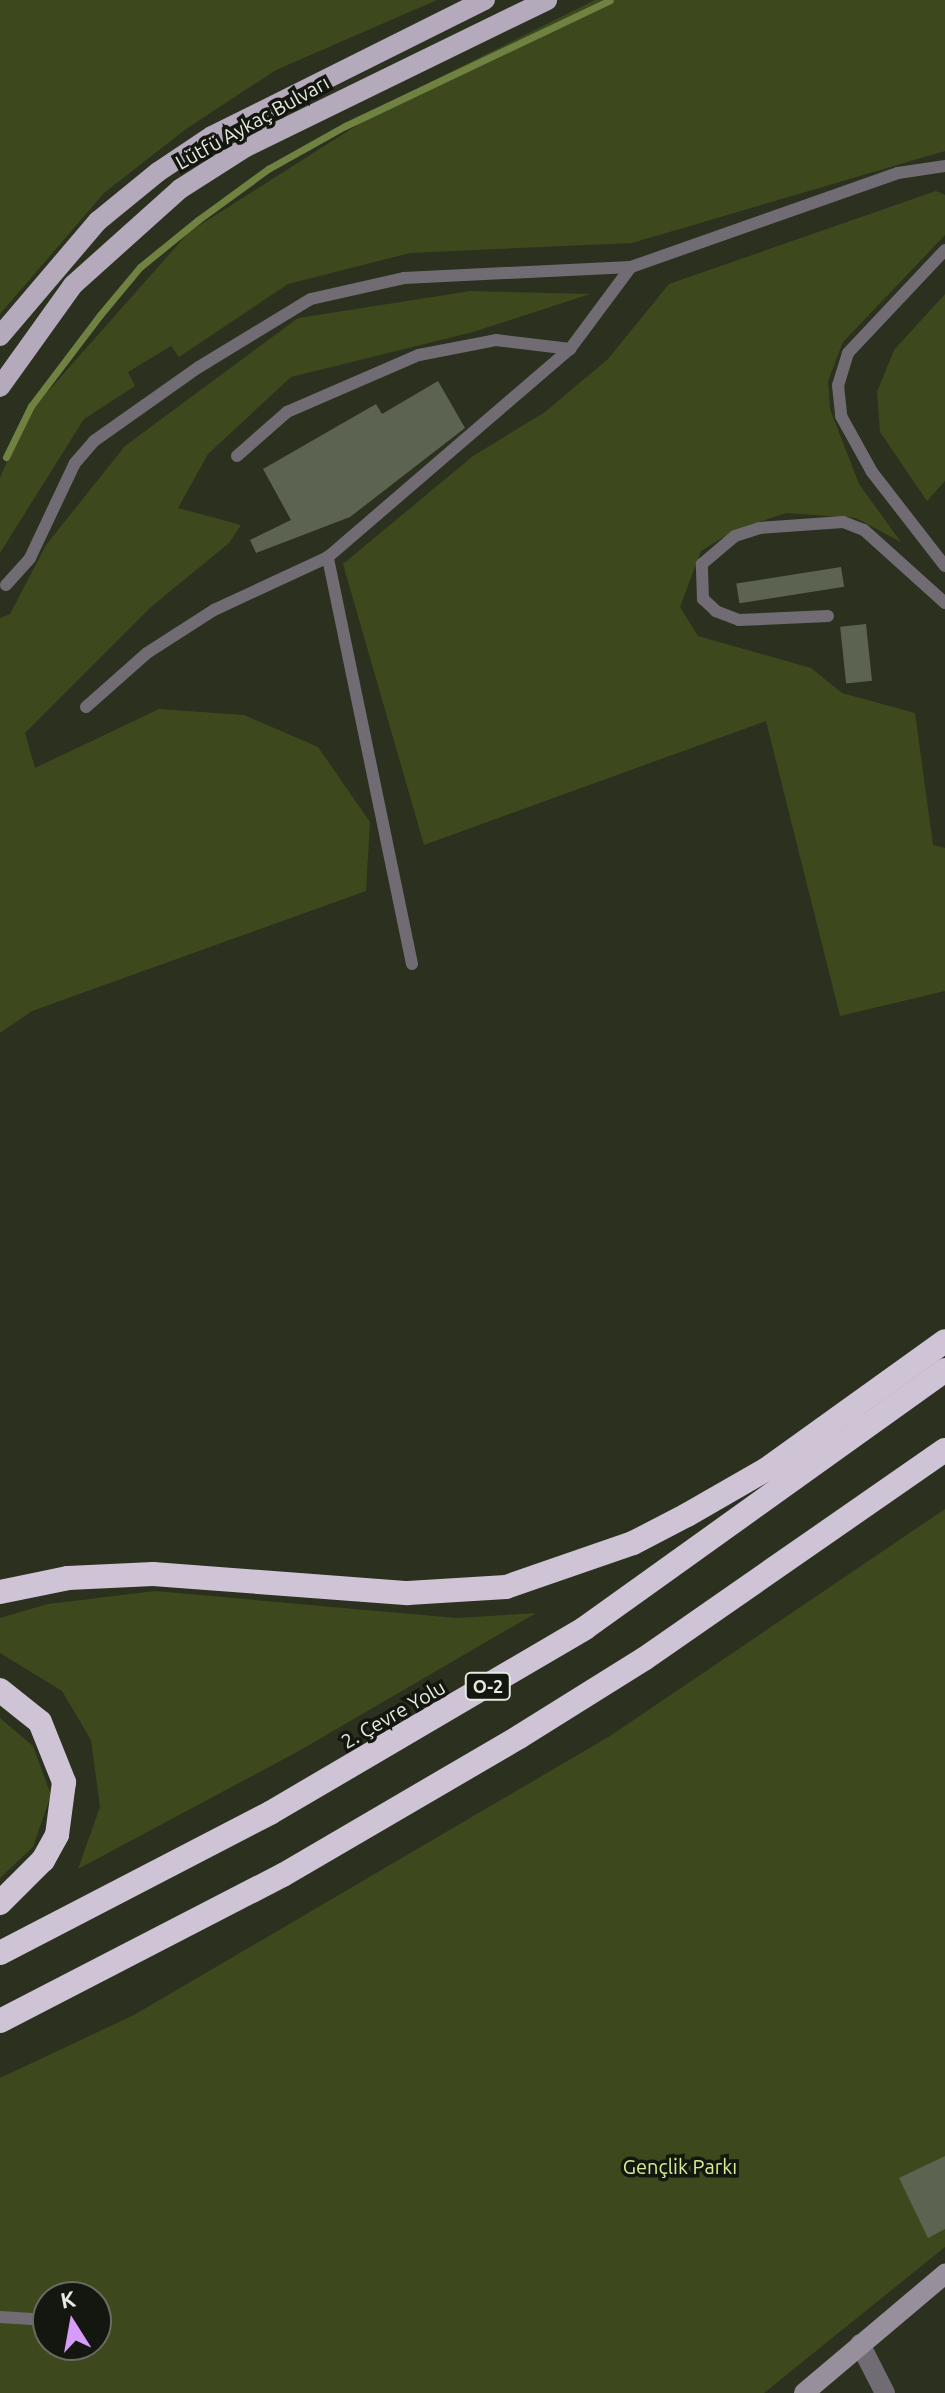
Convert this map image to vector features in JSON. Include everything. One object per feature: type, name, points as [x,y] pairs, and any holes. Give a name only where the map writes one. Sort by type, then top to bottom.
[{"type":"highway","points":[[0,1592],[68,1578],[153,1574],[408,1593],[506,1587],[618,1549],[687,1515],[767,1469],[945,1341]]},
{"type":"highway","name":"2. Çevre Yolu","points":[[0,1953],[270,1813],[585,1628],[945,1370]]},
{"type":"highway","points":[[0,2021],[257,1890],[519,1737],[644,1659],[945,1450]]},
{"type":"highway","points":[[0,1690],[40,1722],[64,1782],[57,1835],[43,1860],[0,1903]]},
{"type":"main road","name":"Lütfü Aykaç Bulvarı","points":[[0,336],[70,251],[158,172],[212,136],[485,0]]},
{"type":"main road","name":"Lütfü Aykaç Bulvarı","points":[[0,387],[73,285],[180,189],[246,147],[547,0]]},
{"type":"street","points":[[804,2393],[945,2274]]},
{"type":"street","points":[[860,2344],[885,2393]]},
{"type":"lane","points":[[6,585],[30,558],[75,463],[94,441],[199,367],[311,299],[404,278],[631,267],[898,173],[945,166]]},
{"type":"lane","points":[[945,250],[848,353],[838,385],[841,416],[872,472],[945,566]]},
{"type":"lane","points":[[86,707],[147,653],[214,610],[328,557],[570,349],[631,267]]},
{"type":"lane","points":[[237,456],[287,412],[419,355],[496,340],[570,349]]},
{"type":"lane","points":[[828,616],[739,620],[716,611],[703,599],[702,564],[735,536],[760,528],[843,522],[864,530],[945,603]]},
{"type":"lane","points":[[328,557],[412,964]]},
{"type":"lane","points":[[0,2317],[32,2319]]},
{"type":"green space","points":[[0,0],[437,0],[276,70],[186,129],[104,193],[0,314]]},
{"type":"green space","points":[[595,0],[945,0],[945,151],[632,243],[410,253],[288,284],[179,357],[171,346],[128,372],[135,386],[84,419],[0,553],[0,478],[27,415],[189,232],[406,94]]},
{"type":"green space","points":[[936,191],[945,195],[945,235],[843,342],[828,381],[830,409],[859,484],[901,542],[856,518],[786,513],[735,530],[701,551],[680,607],[698,636],[811,668],[842,693],[915,713],[933,845],[945,848],[945,991],[840,1016],[766,721],[424,845],[343,564],[473,456],[545,412],[608,359],[669,284]]},
{"type":"green space","points":[[471,291],[590,294],[473,332],[291,377],[208,454],[178,508],[241,525],[229,543],[151,607],[25,733],[35,768],[159,709],[244,715],[318,747],[370,822],[366,891],[32,1011],[0,1033],[0,618],[10,614],[46,545],[125,446],[298,318]]},
{"type":"green space","points":[[945,294],[945,481],[927,501],[880,432],[877,392],[894,350]]},
{"type":"green space","name":"Gençlik Parkı","points":[[945,1509],[945,2247],[764,2393],[0,2393],[0,2078],[134,2015],[610,1736]]},
{"type":"green space","points":[[155,1591],[456,1618],[536,1613],[297,1752],[78,1869],[100,1807],[91,1740],[62,1691],[0,1653],[0,1618],[48,1604]]},
{"type":"green space","points":[[0,1718],[33,1746],[51,1795],[33,1847],[0,1878]]},
{"type":"building","points":[[438,381],[465,428],[350,517],[256,553],[250,540],[291,520],[263,469],[376,404],[382,414]]},
{"type":"building","points":[[841,567],[844,587],[739,603],[736,584]]},
{"type":"building","points":[[866,624],[872,681],[846,683],[840,627]]},
{"type":"building","points":[[945,2156],[945,2229],[928,2238],[899,2178]]},
{"type":"waterway","points":[[6,457],[31,406],[100,315],[140,267],[198,220],[268,169],[345,126],[610,0]]}]
